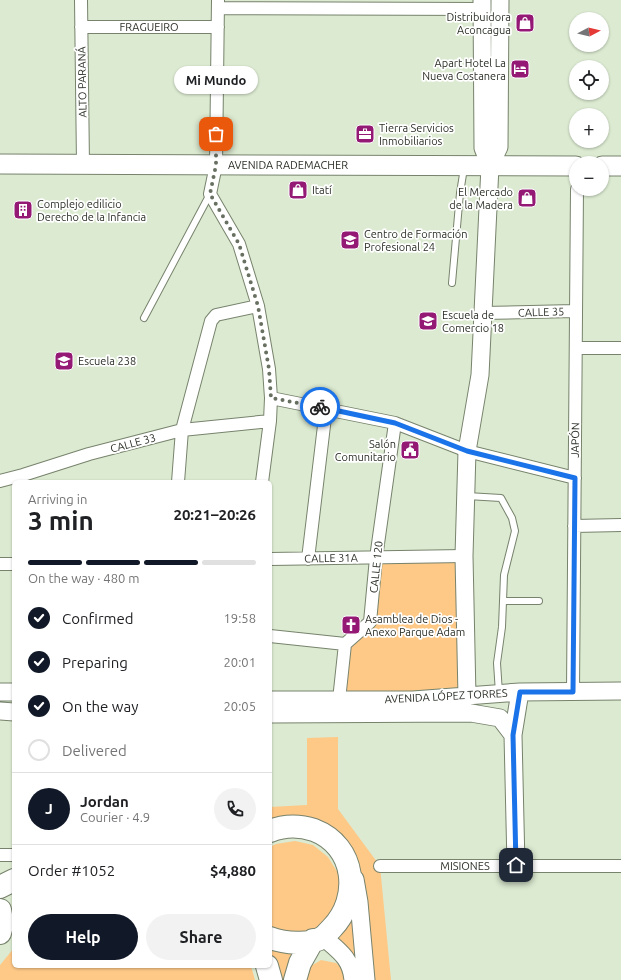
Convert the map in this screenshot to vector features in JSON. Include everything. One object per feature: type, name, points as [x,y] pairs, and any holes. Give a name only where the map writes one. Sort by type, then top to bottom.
[{"type":"highway","points":[[272,830],[293,826],[307,828],[320,833],[332,841],[348,864],[351,888],[347,907],[337,923],[318,939],[300,962],[295,980]]},
{"type":"highway","points":[[0,887],[12,881]]},
{"type":"highway","points":[[0,910],[2,929],[0,933]]},
{"type":"highway","points":[[0,937],[12,923]]},
{"type":"highway","points":[[272,939],[282,942],[297,943],[318,939]]},
{"type":"highway","points":[[268,968],[271,980]]},
{"type":"main road","points":[[467,696],[464,556],[467,451],[480,375],[490,166],[499,147],[500,0]]},
{"type":"main road","points":[[482,4],[483,148],[490,166]]},
{"type":"main road","name":"AVENIDA RADEMACHER","points":[[0,164],[569,166]]},
{"type":"main road","points":[[609,166],[621,166]]},
{"type":"main road","name":"AVENIDA LÓPEZ TORRES","points":[[272,700],[413,700],[520,692],[621,691]]},
{"type":"main road","points":[[0,692],[12,692]]},
{"type":"main road","points":[[516,865],[513,735],[520,692]]},
{"type":"main road","points":[[0,711],[12,712]]},
{"type":"main road","name":"AVENIDA LÓPEZ TORRES","points":[[272,714],[471,713],[500,718],[513,735]]},
{"type":"main road","points":[[348,864],[352,869],[357,886],[366,980]]},
{"type":"main road","points":[[318,939],[344,955],[349,963],[353,980]]},
{"type":"street","name":"ALTO PARANÁ","points":[[81,0],[83,164]]},
{"type":"street","points":[[262,480],[270,421],[271,398],[269,369],[258,306],[239,244],[210,194],[216,165],[218,4],[482,4]]},
{"type":"street","name":"FRAGUEIRO","points":[[81,27],[218,27]]},
{"type":"street","name":"JAPÓN","points":[[573,692],[577,196]]},
{"type":"street","points":[[178,480],[182,430],[211,321],[216,315],[258,306]]},
{"type":"street","name":"CALLE 35","points":[[484,313],[575,311]]},
{"type":"street","points":[[576,348],[621,348]]},
{"type":"street","points":[[271,398],[395,423],[467,451],[575,478]]},
{"type":"street","points":[[308,559],[326,408]]},
{"type":"street","name":"CALLE 33","points":[[0,481],[23,476],[89,454],[182,430],[270,421]]},
{"type":"street","name":"CALLE 120","points":[[345,644],[370,622],[376,558],[395,423]]},
{"type":"street","points":[[574,526],[621,525]]},
{"type":"street","name":"CALLE 31A","points":[[272,560],[464,556]]},
{"type":"street","points":[[0,564],[12,564]]},
{"type":"street","points":[[272,636],[345,644],[339,700]]},
{"type":"street","points":[[0,855],[12,855]]},
{"type":"street","name":"MISIONES","points":[[380,866],[621,866]]},
{"type":"lane","points":[[452,283],[459,200],[464,166]]},
{"type":"lane","points":[[144,318],[210,194]]},
{"type":"lane","points":[[466,496],[502,498],[512,518],[515,531],[504,575],[502,628],[497,663],[499,694]]},
{"type":"lane","points":[[504,601],[539,601]]},
{"type":"shaded area","points":[[460,559],[463,692],[344,698],[346,651],[374,625],[379,560]]},
{"type":"shaded area","points":[[338,737],[338,809],[380,866],[391,980],[370,980],[337,840],[272,827],[272,807],[307,805],[307,738]]},
{"type":"shaded area","points":[[295,841],[313,845],[328,857],[338,873],[341,892],[336,910],[309,935],[272,932],[272,846]]},
{"type":"shaded area","points":[[354,902],[358,980],[352,954],[340,942],[332,938]]},
{"type":"shaded area","points":[[272,946],[299,949],[289,980],[278,980],[272,959]]},
{"type":"shaded area","points":[[12,950],[12,968],[252,968],[255,980],[0,980],[0,965]]},
{"type":"shaded area","points":[[321,960],[336,963],[346,972],[347,980],[305,980],[311,966]]},
{"type":"way so far","points":[[216,134],[216,165],[210,194],[239,244],[258,306],[269,369],[271,398],[320,407]]},
{"type":"place","name":"Distribuidora Aconcagua","points":[[525,23]]},
{"type":"place","name":"Apart Hotel La Nueva Costanera","points":[[520,69]]},
{"type":"place","name":"Mi Mundo","points":[[216,134]]},
{"type":"place","name":"Tierra Servicios Inmobiliarios","points":[[365,134]]},
{"type":"place","name":"Itatí","points":[[298,190]]},
{"type":"place","name":"El Mercado de la Madera","points":[[527,198]]},
{"type":"place","name":"Complejo edilicio Derecho de la Infancia","points":[[23,210]]},
{"type":"place","name":"Centro de Formación Profesional 24","points":[[350,240]]},
{"type":"place","name":"Escuela de Comercio 18","points":[[428,321]]},
{"type":"place","name":"Escuela 238","points":[[64,361]]},
{"type":"place","name":"Salón Comunitario","points":[[410,450]]},
{"type":"place","name":"Asamblea de Dios - Anexo Parque Adam","points":[[351,625]]},
{"type":"route","points":[[320,407],[395,423],[467,451],[575,478],[573,692],[520,692],[513,735],[516,865]]}]
